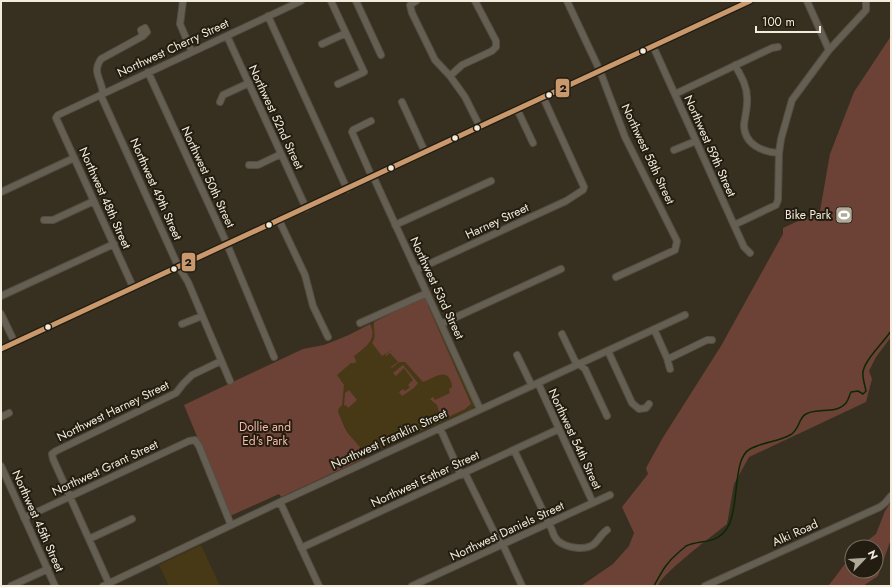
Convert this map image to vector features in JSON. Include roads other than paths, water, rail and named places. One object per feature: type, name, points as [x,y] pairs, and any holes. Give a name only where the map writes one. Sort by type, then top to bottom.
[{"type":"street","points":[[183,1],[180,24],[192,52]]},
{"type":"street","name":"Northwest Cherry Street","points":[[56,118],[61,113],[268,16],[287,4],[301,1]]},
{"type":"street","points":[[331,1],[364,72],[338,84]]},
{"type":"street","points":[[356,1],[381,54]]},
{"type":"street","points":[[416,1],[410,5],[412,12],[435,60],[450,76],[465,97],[480,127]]},
{"type":"street","points":[[450,76],[462,65],[492,51],[496,47],[496,41],[475,1]]},
{"type":"street","name":"Northwest 58th Street","points":[[567,1],[600,71],[625,137],[677,241],[675,250],[616,277]]},
{"type":"street","points":[[733,1],[736,8]]},
{"type":"street","points":[[1,349],[750,1]]},
{"type":"street","points":[[807,1],[829,50]]},
{"type":"street","points":[[734,225],[776,204],[778,200],[779,153],[781,139],[792,100],[829,50],[866,10],[866,1]]},
{"type":"street","points":[[268,16],[347,189]]},
{"type":"street","points":[[322,44],[346,33]]},
{"type":"street","name":"Northwest 49th Street","points":[[143,36],[101,59],[97,65],[97,72],[103,90],[102,98],[178,266],[188,282],[230,381]]},
{"type":"street","name":"Northwest 52nd Street","points":[[227,36],[306,208]]},
{"type":"street","name":"Northwest 59th Street","points":[[653,46],[744,247],[750,252]]},
{"type":"street","points":[[675,94],[772,48],[778,47]]},
{"type":"street","points":[[735,65],[746,88],[747,98],[744,125],[747,136],[752,143],[759,148],[768,152],[779,153]]},
{"type":"street","name":"Northwest 50th Street","points":[[148,72],[227,244],[274,357]]},
{"type":"street","points":[[220,102],[223,95],[248,83]]},
{"type":"street","name":"Harney Street","points":[[416,270],[566,201],[583,190],[584,187],[543,97]]},
{"type":"street","points":[[402,102],[425,152]]},
{"type":"street","points":[[517,109],[532,143]]},
{"type":"street","name":"Northwest 48th Street","points":[[56,118],[133,288]]},
{"type":"street","name":"Northwest 53rd Street","points":[[371,121],[353,130],[353,139],[427,293],[480,409]]},
{"type":"street","points":[[674,150],[696,141]]},
{"type":"street","points":[[249,165],[258,165],[281,154]]},
{"type":"street","points":[[1,192],[74,158]]},
{"type":"street","points":[[395,225],[491,181]]},
{"type":"street","points":[[44,220],[53,220],[94,201]]},
{"type":"street","points":[[279,220],[305,275],[313,306],[328,337]]},
{"type":"street","points":[[1,296],[114,244]]},
{"type":"street","points":[[441,324],[561,269]]},
{"type":"street","points":[[360,323],[427,293]]},
{"type":"street","points":[[1,314],[15,343]]},
{"type":"street","name":"Northwest Franklin Street","points":[[108,585],[280,502],[685,315]]},
{"type":"street","points":[[182,324],[202,316]]},
{"type":"street","points":[[654,329],[668,359],[670,369]]},
{"type":"street","points":[[562,334],[576,361],[585,369],[608,416]]},
{"type":"street","points":[[668,359],[706,341],[712,340]]},
{"type":"street","points":[[608,351],[633,405],[639,409],[643,409],[649,404]]},
{"type":"street","name":"Northwest 54th Street","points":[[517,355],[535,384],[559,429],[593,503]]},
{"type":"street","name":"Northwest Harney Street","points":[[70,497],[52,454],[176,394],[192,374],[221,361]]},
{"type":"street","points":[[1,416],[9,413]]},
{"type":"street","points":[[440,428],[497,538],[503,544],[522,586]]},
{"type":"street","name":"Northwest Esther Street","points":[[301,548],[559,429]]},
{"type":"street","name":"Northwest Grant Street","points":[[24,518],[189,441],[195,440],[199,446],[231,525]]},
{"type":"street","points":[[514,450],[548,524],[558,541],[566,545],[582,548],[592,545],[606,530]]},
{"type":"street","name":"Northwest 45th Street","points":[[1,466],[55,586]]},
{"type":"street","name":"Northwest Daniels Street","points":[[412,586],[610,495]]},
{"type":"street","name":"Alki Road","points":[[705,586],[880,507],[886,503],[891,496]]},
{"type":"street","points":[[70,497],[108,585]]},
{"type":"street","points":[[280,502],[319,586]]},
{"type":"street","points":[[89,540],[132,520]]},
{"type":"street","points":[[11,586],[48,570]]},
{"type":"street","points":[[719,580],[722,586]]},
{"type":"waterway","points":[[654,586],[667,564],[686,546],[712,540],[717,538],[725,531],[733,512],[740,463],[744,455],[750,449],[790,435],[796,430],[803,416],[806,414],[842,407],[847,402],[851,392],[858,391],[863,394],[866,391],[863,370],[869,359],[891,331]]},
{"type":"place","name":"Bike Park","points":[[844,215]]},
{"type":"park label","name":"Dollie and Ed's Park","points":[[265,434]]}]
